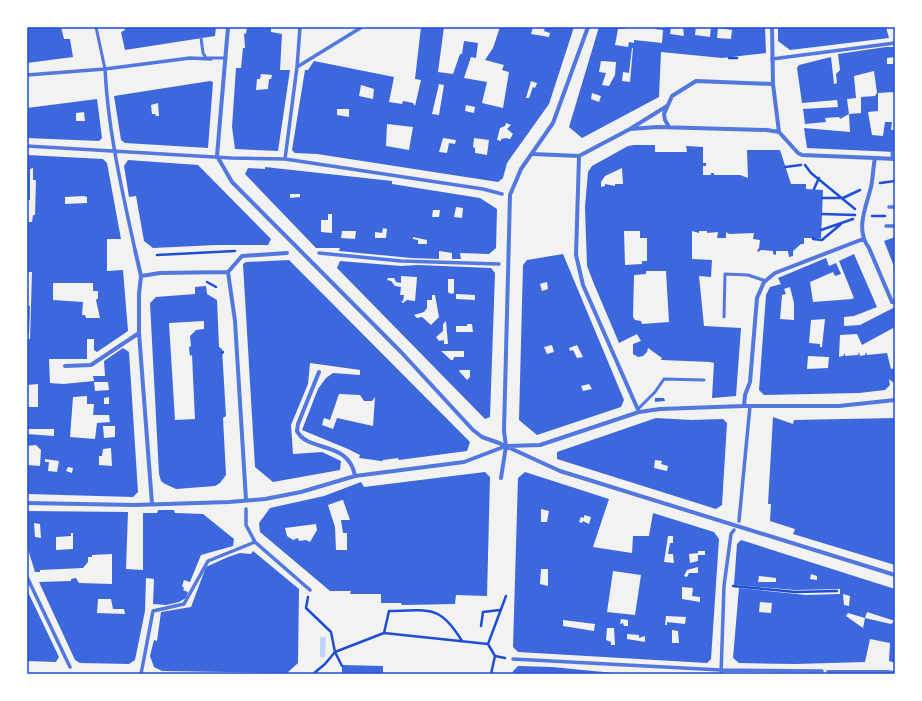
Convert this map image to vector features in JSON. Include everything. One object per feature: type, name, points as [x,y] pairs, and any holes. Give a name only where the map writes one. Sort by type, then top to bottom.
[{"type":"street","points":[[228,27],[216,156],[232,182],[402,352],[473,430],[487,440],[506,446],[560,471],[895,575]]},
{"type":"street","points":[[285,159],[297,67],[300,27]]},
{"type":"street","points":[[297,67],[362,27]]},
{"type":"street","points":[[500,478],[506,446],[504,431],[510,195],[521,169],[556,117],[588,27]]},
{"type":"street","points":[[772,27],[773,84],[779,132]]},
{"type":"street","points":[[772,59],[895,43]]},
{"type":"street","points":[[27,75],[105,69],[190,58],[211,59]]},
{"type":"street","points":[[105,69],[106,96],[114,152],[141,276],[139,294],[139,333],[152,504]]},
{"type":"street","points":[[669,127],[664,120],[667,106],[672,96],[696,81],[773,84]]},
{"type":"street","points":[[532,154],[579,156],[630,129],[667,106]]},
{"type":"street","points":[[630,129],[669,127],[768,130],[779,132],[800,154],[893,159]]},
{"type":"street","points":[[27,146],[114,152],[285,159],[483,189],[502,194]]},
{"type":"street","points":[[579,156],[576,256],[578,270],[583,285],[638,411]]},
{"type":"street","points":[[875,158],[871,185],[863,216],[863,239],[869,248],[892,302],[895,301]]},
{"type":"street","points":[[889,207],[895,207]]},
{"type":"street","points":[[886,226],[895,226]]},
{"type":"street","points":[[744,406],[745,395],[750,382],[757,298],[766,281],[775,273],[863,239]]},
{"type":"street","points":[[246,500],[236,321],[228,272],[234,263],[242,256],[287,253]]},
{"type":"street","points":[[319,253],[401,261],[499,264]]},
{"type":"street","points":[[141,276],[160,272],[228,272]]},
{"type":"street","points":[[64,366],[91,365],[139,333]]},
{"type":"street","points":[[319,372],[298,424],[298,434],[304,439],[344,455],[350,463],[355,476]]},
{"type":"street","points":[[27,503],[152,504],[229,502],[265,499],[301,492],[355,476],[461,463],[506,446],[540,445],[638,411],[744,406],[839,406],[895,400]]},
{"type":"street","points":[[739,521],[750,406]]},
{"type":"street","points":[[246,509],[246,525],[255,542],[310,590]]},
{"type":"street","points":[[721,672],[724,586],[731,534],[734,530]]},
{"type":"street","points":[[141,674],[153,611],[184,604],[208,561],[255,542]]},
{"type":"street","points":[[27,577],[70,668]]},
{"type":"street","points":[[513,659],[721,672],[812,673],[822,671]]},
{"type":"street","points":[[828,672],[895,673]]},
{"type":"lane","points":[[96,27],[105,69]]},
{"type":"lane","points":[[201,38],[204,56],[211,59],[226,58]]},
{"type":"lane","points":[[892,152],[893,159]]},
{"type":"lane","points":[[724,317],[725,274],[748,275],[766,281]]},
{"type":"lane","points":[[638,411],[655,392],[664,379],[704,380]]},
{"type":"path","points":[[729,58],[737,58]]},
{"type":"path","points":[[800,154],[804,164],[811,173],[819,178],[863,216]]},
{"type":"path","points":[[785,167],[804,164]]},
{"type":"path","points":[[814,189],[819,178]]},
{"type":"path","points":[[822,214],[888,216]]},
{"type":"path","points":[[821,230],[863,216]]},
{"type":"path","points":[[813,238],[813,240],[822,240],[843,223]]},
{"type":"path","points":[[157,255],[235,250]]},
{"type":"path","points":[[724,586],[795,592],[837,591]]},
{"type":"path","points":[[310,590],[306,608],[331,632],[335,652],[342,666]]},
{"type":"path","points":[[491,674],[495,656],[488,644],[506,596]]},
{"type":"path","points":[[481,626],[483,612],[500,610]]},
{"type":"path","points":[[384,633],[389,611],[436,612],[452,625],[462,641]]},
{"type":"path","points":[[313,674],[326,664],[335,652],[384,633],[488,644]]},
{"type":"water","points":[[320,637],[326,637],[325,657],[320,657]]},
{"type":"building","points":[[27,27],[61,27],[64,39],[70,39],[73,57],[27,63]]},
{"type":"building","points":[[124,27],[216,27],[215,36],[125,50],[121,32],[125,30]]},
{"type":"building","points":[[247,27],[271,28],[271,32],[282,34],[280,70],[290,70],[278,151],[235,149],[232,127],[236,68],[241,68],[243,48],[245,48],[244,33],[246,34]],"holes":[[[261,74],[272,75],[271,79],[269,79],[268,89],[256,90],[257,79],[260,79]]]},
{"type":"building","points":[[421,27],[444,27],[438,72],[453,74],[460,54],[462,54],[464,41],[478,43],[476,58],[471,57],[464,78],[487,82],[482,103],[503,108],[509,72],[502,70],[504,65],[485,60],[493,48],[500,27],[533,27],[531,34],[549,37],[550,33],[544,31],[545,27],[574,27],[549,104],[507,163],[503,178],[498,182],[317,154],[295,153],[292,150],[305,70],[308,70],[314,61],[394,77],[389,102],[402,104],[403,101],[413,103],[415,106],[421,80],[415,79]],"holes":[[[531,81],[537,83],[535,88],[533,87],[529,98],[526,98]],[[439,84],[444,85],[439,115],[432,114]],[[361,85],[374,89],[373,99],[359,96]],[[466,105],[475,107],[474,113],[465,111]],[[337,109],[349,109],[349,117],[337,115]],[[506,123],[511,125],[507,129],[513,134],[510,139],[506,138],[501,139],[501,141],[497,140],[500,128],[505,126]],[[387,124],[413,127],[409,150],[386,146]],[[443,138],[456,140],[455,144],[449,143],[447,153],[439,152]],[[474,138],[489,140],[487,155],[475,153],[475,148],[473,147]]]},
{"type":"building","points":[[599,27],[626,27],[625,29],[618,29],[615,45],[628,47],[629,42],[634,43],[634,40],[662,43],[663,30],[655,29],[656,27],[671,27],[670,34],[684,36],[683,27],[696,27],[695,35],[710,37],[711,27],[765,27],[766,53],[722,58],[661,52],[659,97],[582,138],[569,127]],"holes":[[[718,28],[732,30],[731,39],[717,38]],[[632,48],[633,48],[630,82],[622,81],[623,72],[629,73]],[[601,61],[616,62],[615,75],[609,86],[602,85],[606,73],[599,72]],[[592,93],[601,96],[599,102],[591,99]]]},
{"type":"building","points":[[778,27],[886,27],[889,38],[790,50],[778,41]]},
{"type":"building","points":[[895,47],[895,92],[878,93],[878,111],[868,112],[872,135],[883,136],[885,122],[892,122],[891,130],[895,130],[895,152],[807,148],[804,128],[850,132],[849,114],[840,119],[839,117],[825,118],[826,122],[805,124],[803,109],[838,107],[837,100],[802,103],[797,68],[799,65],[831,57],[834,84],[837,83],[836,74],[840,70],[838,54]],"holes":[[[894,57],[893,64],[887,64],[887,58]],[[874,71],[877,93],[875,96],[861,97],[861,113],[849,114],[847,99],[856,98],[854,76]]]},
{"type":"building","points":[[210,81],[213,82],[208,148],[125,143],[121,140],[114,96]],"holes":[[[158,103],[159,116],[152,114],[151,105]]]},
{"type":"building","points":[[97,99],[102,138],[99,141],[27,138],[27,108]],"holes":[[[84,112],[85,121],[76,121],[76,113]]]},
{"type":"building","points":[[655,145],[655,152],[687,152],[686,146],[703,147],[703,163],[706,163],[706,166],[703,166],[703,175],[711,175],[711,173],[714,173],[714,175],[740,175],[748,178],[747,150],[780,150],[791,184],[806,184],[806,189],[823,190],[821,238],[804,238],[804,244],[801,244],[793,251],[793,256],[789,257],[788,251],[776,251],[776,255],[773,254],[773,251],[761,250],[758,252],[760,240],[753,239],[754,233],[729,234],[726,232],[726,238],[717,238],[718,232],[707,233],[707,231],[699,231],[699,233],[692,231],[692,259],[712,260],[711,277],[699,276],[704,326],[741,328],[736,396],[712,398],[714,363],[661,360],[662,358],[648,348],[647,352],[643,356],[638,357],[633,354],[633,344],[641,341],[637,334],[619,343],[587,266],[585,207],[588,172],[592,166],[628,146]],"holes":[[[622,168],[623,184],[615,184],[615,186],[605,184],[605,186],[601,187],[601,182],[605,176]],[[624,231],[640,231],[640,238],[647,238],[647,261],[642,261],[642,264],[625,265]],[[646,271],[666,271],[669,322],[642,324],[641,321],[635,320],[633,317],[634,275],[646,274]]]},
{"type":"building","points":[[27,155],[103,159],[107,163],[121,239],[107,239],[107,271],[123,270],[128,331],[97,352],[94,350],[94,339],[87,339],[87,359],[49,359],[50,383],[63,384],[94,381],[93,376],[105,376],[104,361],[123,348],[129,352],[138,492],[133,497],[27,494],[27,465],[40,466],[41,450],[36,445],[27,446],[27,434],[54,436],[54,429],[27,429],[27,407],[38,407],[38,384],[27,385],[27,339],[30,339],[32,272],[27,272],[27,222],[32,222],[33,215],[35,215],[36,180],[33,180],[33,168],[30,169],[30,200],[28,200],[27,204]],"holes":[[[65,197],[87,197],[87,203],[65,204]],[[53,283],[93,283],[93,291],[98,291],[98,298],[96,300],[100,318],[86,318],[85,315],[82,315],[83,302],[53,300]],[[94,382],[108,382],[109,390],[95,391]],[[87,396],[87,404],[94,404],[93,415],[109,415],[110,422],[97,423],[95,439],[70,437],[73,397]],[[109,397],[109,404],[104,404],[104,398]],[[103,426],[115,426],[115,437],[104,438]],[[111,448],[112,466],[99,465],[99,456],[102,456],[103,449]],[[45,459],[59,461],[57,472],[48,471],[49,462],[45,462]],[[68,467],[73,468],[72,473],[66,471]]]},
{"type":"building","points":[[128,160],[198,165],[271,239],[268,245],[216,245],[153,248],[144,241],[136,196],[129,197],[124,166]]},
{"type":"building","points":[[265,167],[392,181],[392,184],[480,198],[497,209],[496,248],[489,254],[460,253],[461,259],[452,259],[452,253],[439,251],[439,259],[411,258],[339,251],[340,248],[316,248],[245,174],[248,168],[265,169]],"holes":[[[290,194],[300,194],[300,197],[290,198]],[[456,207],[463,208],[462,218],[454,217]],[[433,210],[440,210],[439,217],[432,217]],[[328,214],[332,214],[332,233],[321,232],[321,220],[328,220]],[[383,228],[387,229],[386,238],[375,238],[375,232],[382,233]],[[342,231],[356,231],[355,239],[341,238]],[[413,237],[427,240],[427,244],[418,244],[418,240],[413,239]]]},
{"type":"building","points":[[895,237],[895,269],[884,241]]},
{"type":"building","points":[[563,254],[624,400],[621,407],[537,435],[519,420],[523,265],[527,260]],"holes":[[[547,282],[548,289],[542,291],[540,284]],[[552,345],[554,352],[547,354],[544,347]],[[577,345],[583,357],[577,358],[573,350],[570,351],[569,348]],[[589,384],[592,389],[583,391],[581,386]]]},
{"type":"building","points":[[854,254],[877,307],[854,316],[844,317],[844,326],[860,325],[895,307],[895,327],[862,345],[857,334],[840,335],[839,357],[843,356],[845,353],[845,356],[858,355],[859,352],[860,356],[865,355],[866,352],[867,355],[887,353],[891,369],[895,368],[895,384],[889,379],[890,385],[885,390],[859,393],[764,395],[759,390],[766,295],[770,287],[781,284],[778,278],[826,258],[829,266],[836,263],[841,274],[835,276],[833,272],[810,282],[813,302],[852,299],[854,298],[839,261]],"holes":[[[790,287],[794,303],[794,320],[780,319],[782,295],[786,294],[784,289]],[[825,319],[822,347],[820,347],[820,344],[809,343],[811,320]],[[808,356],[829,357],[828,368],[807,369]]]},
{"type":"building","points":[[289,260],[470,442],[467,451],[399,460],[398,458],[383,460],[381,462],[359,458],[360,455],[348,449],[302,430],[318,389],[326,378],[333,373],[360,375],[360,370],[310,363],[308,384],[291,425],[293,454],[322,452],[341,461],[340,470],[273,482],[255,467],[243,264],[246,262]],"holes":[[[339,394],[360,395],[364,401],[372,401],[375,397],[373,426],[337,418],[333,429],[322,425],[324,418],[330,420]]]},
{"type":"building","points":[[340,261],[401,266],[418,265],[491,268],[495,273],[490,417],[485,419],[337,268]],"holes":[[[401,276],[417,277],[415,301],[407,300],[403,303],[401,301],[403,301],[404,295],[400,295],[401,287],[395,286],[391,281],[387,280],[388,278],[394,278],[396,282],[401,283]],[[448,279],[454,279],[454,293],[451,294],[448,292]],[[456,294],[475,295],[475,300],[456,299]],[[432,295],[435,295],[439,317],[431,325],[422,317],[417,318],[414,315],[424,312],[427,308],[427,300],[432,300]],[[446,321],[448,344],[444,344],[444,340],[439,341],[436,337],[443,331],[443,324]],[[467,324],[472,324],[473,332],[456,332],[456,326],[467,326]],[[441,351],[464,351],[464,357],[454,357],[453,360],[451,360]],[[460,370],[470,370],[470,377],[467,380],[459,371]]]},
{"type":"building","points":[[206,286],[207,294],[217,300],[219,347],[222,349],[226,416],[223,418],[226,475],[220,483],[215,486],[176,489],[161,481],[159,474],[150,303],[156,297],[195,294],[195,287]],"holes":[[[204,321],[204,329],[196,330],[190,336],[191,346],[189,347],[190,356],[192,355],[195,419],[175,420],[169,323]]]},
{"type":"building","points":[[27,306],[30,306],[29,334],[27,334]]},
{"type":"building","points":[[655,398],[664,398],[665,401],[655,402]]},
{"type":"building","points":[[773,417],[793,424],[794,420],[895,418],[895,565],[793,534],[795,529],[770,521],[771,504],[768,504]]},
{"type":"building","points":[[656,418],[692,420],[723,419],[727,423],[722,505],[716,509],[557,459],[557,452]],"holes":[[[655,460],[662,461],[661,464],[668,466],[667,471],[654,468]]]},
{"type":"building","points":[[485,472],[490,477],[487,596],[456,595],[455,604],[402,605],[401,603],[381,603],[381,594],[350,594],[351,591],[330,591],[260,532],[259,523],[270,508],[324,496],[361,482],[364,487]],"holes":[[[342,500],[350,520],[341,520],[343,533],[347,533],[347,550],[336,550],[335,527],[328,505]],[[316,524],[317,530],[310,542],[306,540],[299,541],[298,538],[293,540],[287,536],[285,528]]]},
{"type":"building","points":[[525,472],[609,499],[593,547],[632,553],[633,536],[649,536],[653,513],[714,532],[719,539],[711,659],[707,663],[518,652],[513,647],[518,478]],"holes":[[[541,509],[549,511],[547,522],[541,522]],[[584,515],[591,517],[589,524],[583,521],[582,523],[579,522],[581,517],[584,518]],[[668,536],[673,536],[673,543],[670,543],[668,554],[673,554],[674,563],[664,562]],[[698,551],[705,551],[705,555],[698,555],[698,561],[690,563],[689,554],[698,553]],[[698,567],[698,573],[689,573],[687,577],[684,576],[687,570]],[[541,569],[548,569],[548,586],[540,584]],[[613,571],[641,575],[635,615],[607,612]],[[682,587],[693,588],[692,596],[700,597],[700,602],[682,599]],[[666,616],[686,617],[685,624],[667,622],[667,625],[665,625]],[[621,619],[628,620],[628,626],[624,626],[623,623],[620,624]],[[563,620],[595,624],[594,631],[563,626]],[[607,628],[614,628],[615,645],[611,645],[611,642],[606,640]],[[672,630],[678,631],[679,643],[672,643]],[[627,634],[639,635],[639,638],[645,636],[645,642],[627,639]]]},
{"type":"building","points":[[158,510],[174,510],[175,513],[203,514],[234,539],[233,546],[201,555],[190,582],[184,580],[182,586],[184,588],[183,590],[188,592],[186,598],[179,602],[166,605],[153,604],[154,579],[146,578],[145,611],[135,660],[129,664],[80,663],[75,660],[39,582],[71,581],[71,579],[76,578],[79,583],[112,584],[112,554],[92,555],[92,557],[88,557],[88,562],[83,568],[40,570],[40,572],[35,572],[27,546],[27,511],[128,512],[126,569],[143,570],[143,513],[157,513]],"holes":[[[34,523],[40,524],[41,538],[35,537]],[[71,533],[73,533],[73,549],[56,550],[56,537],[71,536]],[[98,599],[111,599],[113,609],[124,609],[125,614],[97,613]]]},
{"type":"building","points":[[741,540],[895,589],[895,621],[895,663],[889,661],[890,643],[870,639],[865,662],[795,664],[739,663],[733,658],[739,588],[806,595],[840,594],[840,589],[795,590],[734,585],[737,544]],"holes":[[[811,574],[817,576],[817,580],[810,579]],[[759,576],[776,578],[776,582],[758,582]],[[843,594],[850,596],[849,606],[844,605]],[[760,602],[772,603],[771,613],[759,612]],[[867,612],[895,621],[891,624],[865,618]],[[848,613],[865,618],[863,628],[846,616]]]},
{"type":"building","points":[[253,551],[299,589],[298,663],[287,673],[162,671],[154,667],[150,656],[154,640],[157,641],[161,612],[191,607],[206,567],[228,557],[240,553],[251,554]]},
{"type":"building","points":[[27,590],[59,657],[56,662],[27,661]]},
{"type":"building","points":[[342,665],[383,666],[383,674],[342,674]]},
{"type":"building","points":[[518,666],[552,667],[624,674],[513,674],[513,671]]}]
